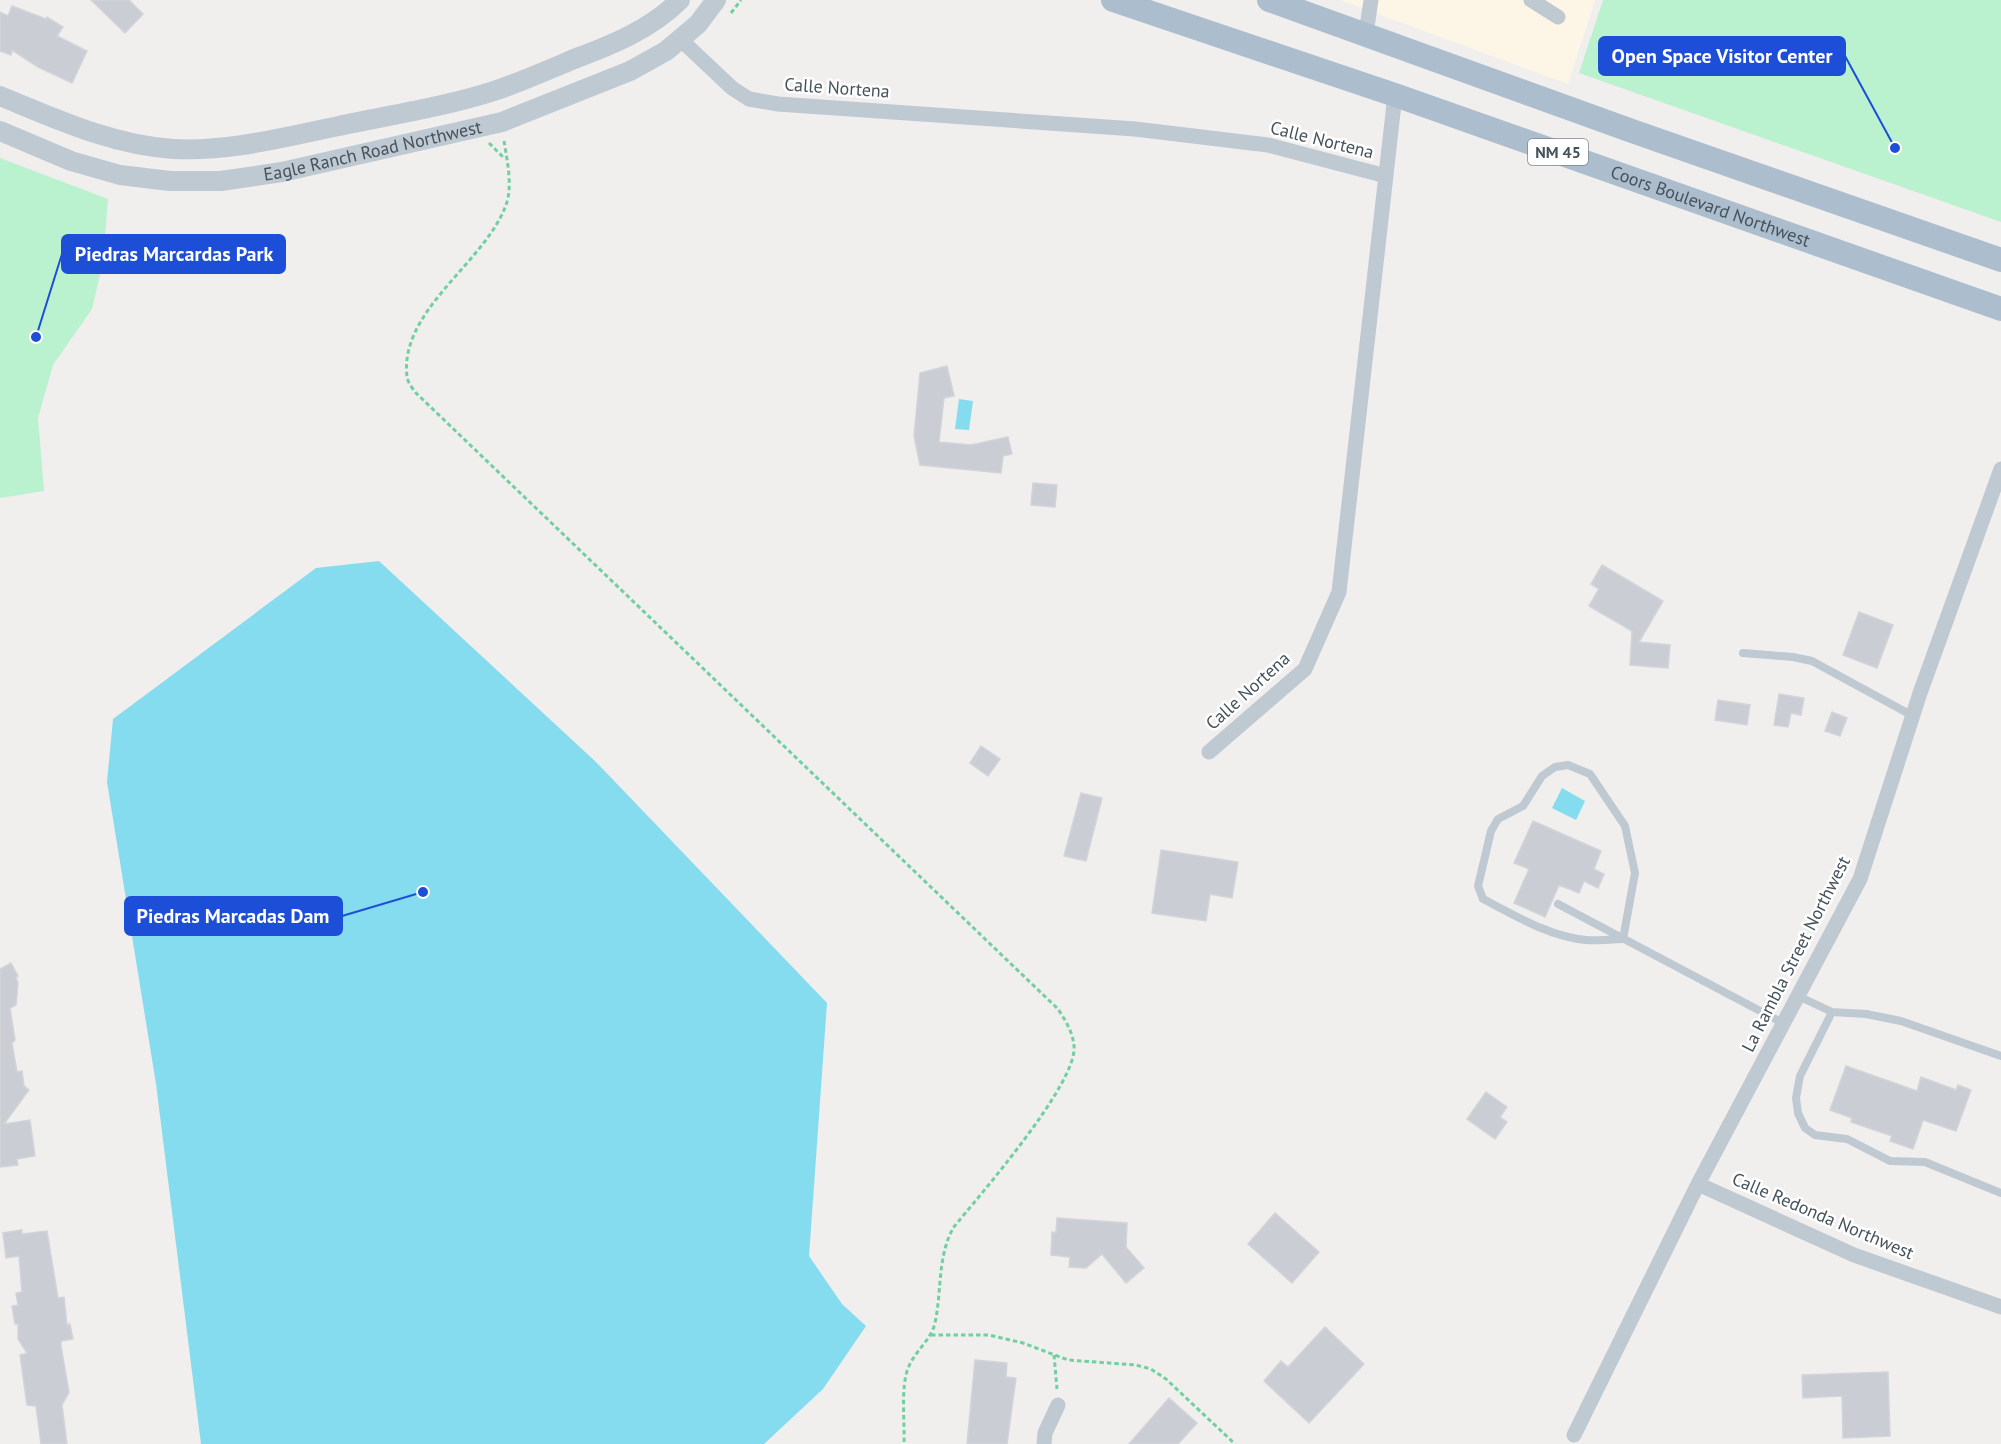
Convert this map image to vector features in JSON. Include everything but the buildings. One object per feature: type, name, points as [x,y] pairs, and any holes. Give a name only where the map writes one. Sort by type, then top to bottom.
[{"type":"main road","name":"Coors Boulevard Northwest","points":[[1113,0],[1395,95],[2001,309]]},
{"type":"main road","name":"NM 45","points":[[1269,0],[1632,131],[2001,260]]},
{"type":"street","name":"Eagle Ranch Road Northwest","points":[[0,96],[78,128],[125,142],[172,149],[213,149],[256,143],[494,91],[600,50],[644,29],[680,0]]},
{"type":"street","name":"Eagle Ranch Road Northwest","points":[[0,131],[71,161],[120,175],[170,181],[222,181],[293,170],[502,122],[630,71],[666,51],[698,24],[716,0]]},
{"type":"street","points":[[1366,34],[1371,0]]},
{"type":"street","points":[[1531,0],[1558,17]]},
{"type":"street","name":"Calle Nortena","points":[[680,39],[732,88],[749,99],[1134,129],[1269,145],[1386,176],[1339,592],[1305,669],[1209,752]]},
{"type":"street","points":[[1386,176],[1395,95]]},
{"type":"street","name":"La Rambla Street Northwest","points":[[1574,1436],[1698,1184],[1860,879],[1913,716],[2001,469]]},
{"type":"street","name":"Calle Redonda Northwest","points":[[1698,1184],[1854,1255],[2001,1307]]},
{"type":"street","points":[[1044,1444],[1045,1432],[1058,1405]]},
{"type":"lane","points":[[1743,652],[1812,661],[1913,716]]},
{"type":"lane","points":[[1568,765],[1590,774],[1625,826],[1635,873],[1623,939],[1587,940],[1568,937],[1547,930],[1483,899],[1479,886],[1491,831],[1498,819],[1523,806],[1542,776],[1555,767],[1568,765]]},
{"type":"lane","points":[[1558,904],[1783,1023]]},
{"type":"lane","points":[[1798,996],[1832,1012],[1866,1014],[1901,1021],[2001,1056]]},
{"type":"lane","points":[[1832,1012],[1800,1076],[1796,1098],[1798,1113],[1805,1128],[1815,1135],[1847,1139],[1890,1161],[1925,1162],[2001,1193]]},
{"type":"path","points":[[502,122],[509,180],[507,204],[494,228],[427,313],[412,338],[407,379],[411,386],[457,434],[1058,1009],[1070,1028],[1075,1047],[1071,1066],[1056,1094],[1034,1126],[953,1228],[945,1243],[932,1335],[919,1348],[908,1368],[905,1388],[904,1444]]},
{"type":"path","points":[[932,1335],[989,1335],[1068,1360],[1136,1365],[1151,1369],[1166,1379],[1235,1444]]},
{"type":"path","points":[[1054,1355],[1058,1405]]},
{"type":"shaded area","points":[[1340,0],[1595,0],[1568,84]]},
{"type":"green space","points":[[1603,0],[2001,0],[2001,222],[1579,73]]},
{"type":"green space","points":[[0,158],[108,199],[103,262],[92,309],[53,365],[38,418],[44,491],[0,498]]},
{"type":"water","points":[[959,399],[973,401],[969,430],[955,429]]},
{"type":"water","points":[[379,561],[596,762],[827,1003],[809,1256],[842,1304],[866,1326],[823,1389],[764,1444],[201,1444],[156,1084],[107,782],[113,719],[316,568]]},
{"type":"water","points":[[1562,788],[1585,801],[1576,820],[1552,808]]},
{"type":"place","name":"Open Space Visitor Center","points":[[1895,148]]},
{"type":"place","name":"Piedras Marcardas Park","points":[[36,337]]},
{"type":"place","name":"Piedras Marcadas Dam","points":[[423,892]]}]
